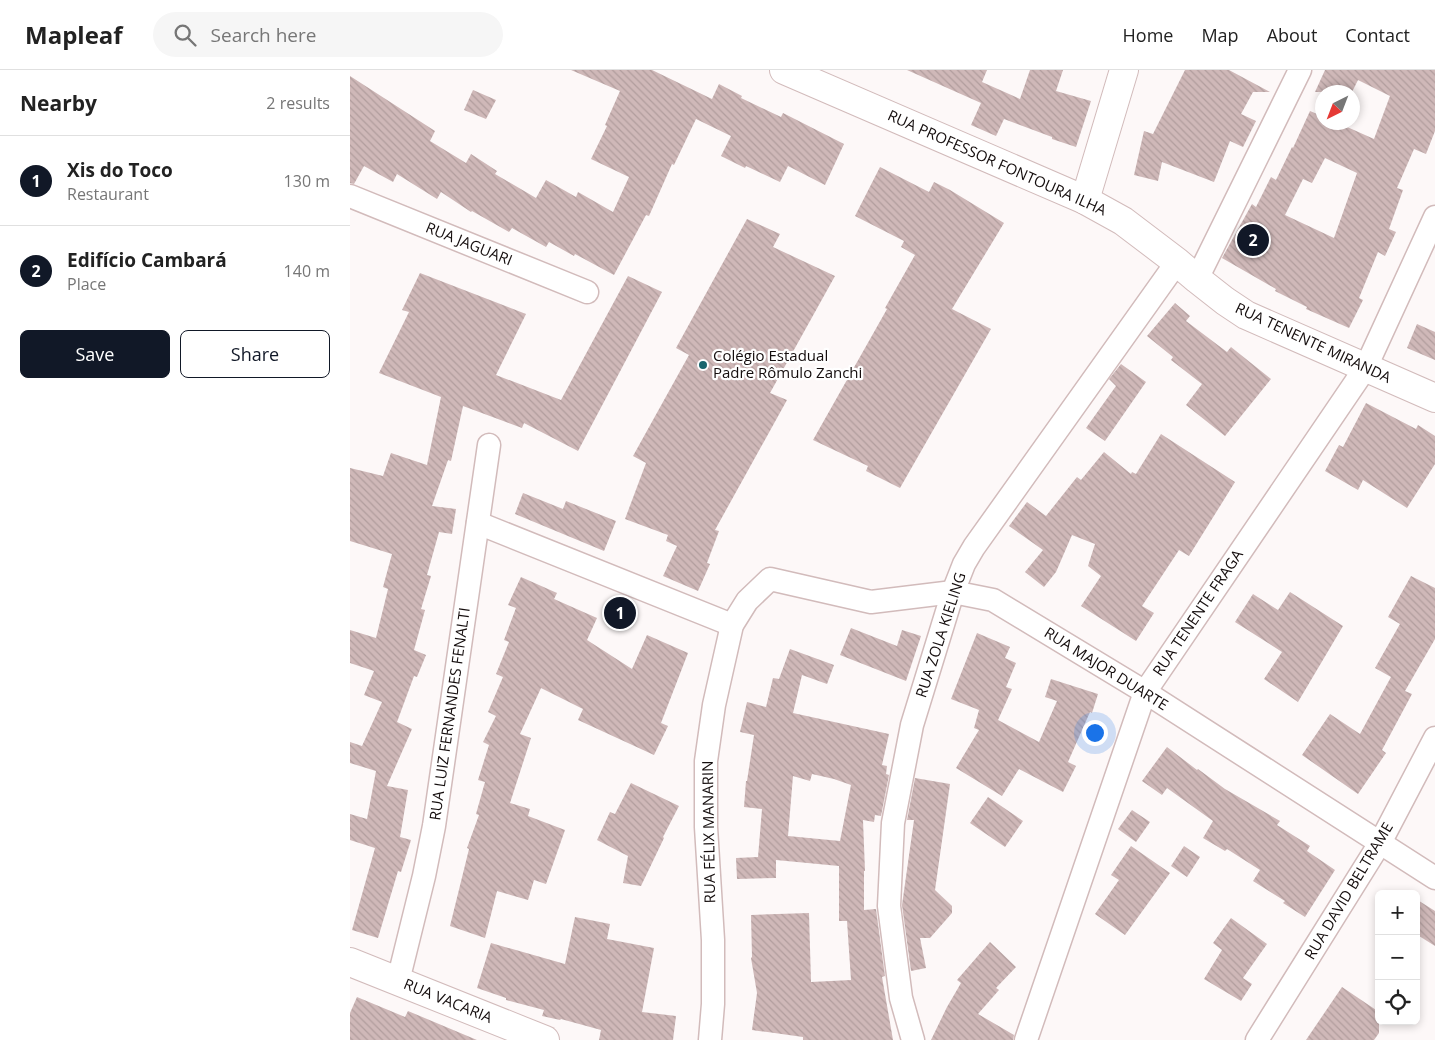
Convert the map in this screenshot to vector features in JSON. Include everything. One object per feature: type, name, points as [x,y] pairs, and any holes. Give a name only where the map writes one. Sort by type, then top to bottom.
[{"type":"street","name":"RUA PROFESSOR FONTOURA ILHA","points":[[784,70],[1085,200],[1124,221],[1187,271]]},
{"type":"street","points":[[1085,200],[1124,70]]},
{"type":"street","name":"RUA ZOLA KIELING","points":[[913,1040],[901,998],[889,906],[893,823],[912,724],[953,592],[964,564],[974,547],[1187,271],[1300,70]]},
{"type":"street","name":"RUA JAGUARI","points":[[350,196],[587,292]]},
{"type":"street","name":"RUA TENENTE FRAGA","points":[[1026,1040],[1145,692],[1366,367],[1435,217]]},
{"type":"street","name":"RUA TENENTE MIRANDA","points":[[1187,271],[1225,301],[1246,314],[1435,398]]},
{"type":"street","name":"RUA LUIZ FERNANDES FENALTI","points":[[398,981],[424,876],[434,826],[489,445]]},
{"type":"street","points":[[478,523],[732,624]]},
{"type":"street","name":"RUA MAJOR DUARTE","points":[[747,601],[770,580],[871,602],[953,592],[993,600],[1145,692],[1435,878]]},
{"type":"street","name":"RUA FÉLIX MANARIN","points":[[710,1040],[713,940],[706,827],[706,762],[714,705],[732,624],[747,601]]},
{"type":"street","name":"RUA DAVID BELTRAME","points":[[1257,1040],[1380,843],[1435,738]]},
{"type":"street","name":"RUA VACARIA","points":[[350,962],[546,1040]]},
{"type":"building","points":[[571,70],[652,70],[712,99],[719,84],[742,96],[741,98],[781,117],[783,113],[844,144],[825,185],[788,166],[780,182],[721,156],[731,136],[696,119],[674,165],[672,164],[649,216],[646,215],[614,275],[549,242],[546,247],[512,228],[509,232],[471,212],[441,192],[437,199],[397,174],[393,182],[364,166],[354,184],[350,183],[350,76],[435,131],[430,141],[466,163],[471,154],[497,171],[495,174],[536,198],[546,180],[576,197],[578,192],[613,212],[629,177],[591,159],[607,126],[605,125],[620,91]]},
{"type":"building","points":[[907,70],[987,70],[982,82],[1020,99],[1030,70],[1063,70],[1056,91],[1091,101],[1076,147],[1004,119],[996,136],[971,125],[981,103]]},
{"type":"building","points":[[1185,70],[1229,70],[1270,92],[1253,92],[1241,114],[1256,121],[1243,147],[1230,141],[1214,182],[1162,162],[1158,181],[1134,175],[1144,131],[1153,134]]},
{"type":"building","points":[[1325,70],[1435,70],[1435,131],[1426,154],[1414,149],[1397,188],[1403,190],[1389,229],[1396,232],[1385,256],[1378,252],[1359,298],[1363,300],[1349,328],[1306,309],[1307,307],[1275,291],[1276,289],[1222,258],[1252,204],[1256,207],[1271,177],[1276,180],[1310,111],[1315,113],[1315,130],[1354,130],[1374,139],[1390,96],[1358,80],[1356,85],[1318,85]],"holes":[[[1325,158],[1357,173],[1334,238],[1285,215],[1303,179],[1312,183]]]},
{"type":"building","points":[[473,90],[496,100],[486,119],[464,110]]},
{"type":"building","points":[[880,167],[929,192],[934,182],[1004,223],[952,309],[991,329],[900,488],[866,471],[868,466],[813,440],[887,309],[885,308],[915,255],[901,247],[904,241],[855,216]]},
{"type":"building","points":[[747,219],[780,234],[773,247],[835,276],[770,393],[787,400],[715,530],[719,531],[707,563],[710,564],[698,591],[663,576],[677,546],[666,541],[668,535],[625,519],[646,463],[633,456],[689,355],[676,348]]},
{"type":"building","points":[[420,273],[526,314],[496,375],[561,400],[628,276],[662,292],[578,451],[524,423],[522,428],[463,406],[451,461],[448,460],[432,506],[456,509],[452,534],[439,532],[427,575],[431,576],[421,609],[425,610],[414,650],[426,655],[417,677],[414,676],[397,722],[412,729],[387,786],[408,790],[400,837],[411,840],[401,872],[398,871],[378,938],[352,930],[375,848],[350,840],[350,814],[367,819],[376,771],[350,763],[350,742],[362,746],[382,702],[364,695],[374,671],[350,663],[350,630],[376,638],[388,589],[383,587],[392,554],[350,541],[350,468],[383,476],[391,453],[427,465],[441,397],[379,373],[409,312],[402,310]]},
{"type":"building","points":[[1175,303],[1190,316],[1186,321],[1227,352],[1231,347],[1271,379],[1225,436],[1186,405],[1202,384],[1171,360],[1173,357],[1147,336]]},
{"type":"building","points":[[1417,324],[1435,332],[1435,360],[1407,348]]},
{"type":"building","points":[[1121,364],[1146,382],[1105,441],[1086,428],[1116,386],[1109,379]]},
{"type":"building","points":[[1366,403],[1416,429],[1418,425],[1435,436],[1435,464],[1407,508],[1363,480],[1358,490],[1325,471],[1339,445],[1343,447]]},
{"type":"building","points":[[1161,434],[1235,482],[1189,556],[1179,550],[1142,606],[1154,613],[1136,641],[1081,606],[1101,576],[1088,566],[1095,544],[1072,535],[1056,572],[1044,587],[1025,572],[1043,550],[1009,526],[1027,502],[1046,516],[1077,477],[1081,480],[1104,452],[1131,474],[1132,472],[1136,474]]},
{"type":"building","points":[[523,493],[563,509],[566,501],[616,521],[604,551],[515,514]]},
{"type":"building","points":[[1411,576],[1435,588],[1435,639],[1405,691],[1412,694],[1382,750],[1386,753],[1358,794],[1302,755],[1330,714],[1360,734],[1391,677],[1375,668],[1400,624],[1388,617]]},
{"type":"building","points":[[521,577],[557,593],[554,599],[597,618],[587,640],[632,669],[647,635],[688,653],[661,723],[668,726],[654,755],[578,720],[583,709],[541,688],[520,734],[531,738],[510,803],[530,809],[528,816],[565,830],[546,884],[534,880],[528,900],[497,891],[485,938],[450,926],[469,849],[467,848],[479,815],[476,814],[485,782],[478,780],[489,745],[483,742],[496,716],[488,712],[503,677],[496,674],[509,642],[504,640],[516,608],[508,605]]},
{"type":"building","points":[[1290,592],[1343,626],[1298,702],[1264,679],[1282,652],[1235,622],[1253,594],[1278,610]]},
{"type":"building","points":[[851,628],[897,646],[902,630],[921,636],[906,681],[840,655]]},
{"type":"building","points":[[977,633],[1010,647],[1005,658],[1016,663],[1006,687],[1012,689],[998,720],[1039,742],[1057,701],[1045,697],[1051,679],[1098,694],[1092,713],[1090,712],[1068,762],[1076,766],[1063,792],[1019,769],[1002,796],[956,768],[979,730],[974,728],[979,710],[951,699]]},
{"type":"building","points":[[790,649],[834,665],[827,684],[802,675],[793,713],[889,734],[882,765],[887,766],[886,774],[889,775],[881,816],[875,815],[874,822],[863,820],[864,910],[876,909],[885,976],[882,977],[893,1040],[803,1040],[803,1037],[752,1030],[757,993],[751,958],[751,915],[809,913],[811,982],[851,980],[847,921],[839,921],[839,866],[776,860],[776,878],[737,879],[736,858],[758,857],[762,809],[744,807],[746,781],[754,735],[740,732],[747,702],[766,707],[773,678],[779,679]],"holes":[[[812,774],[851,785],[840,841],[788,836],[793,776],[810,781]]]},
{"type":"building","points":[[1167,747],[1225,789],[1280,821],[1277,825],[1310,846],[1307,851],[1335,870],[1305,917],[1283,903],[1285,901],[1253,881],[1260,870],[1227,849],[1225,851],[1203,838],[1213,821],[1167,788],[1162,795],[1142,781]]},
{"type":"building","points":[[915,778],[950,784],[935,890],[952,906],[952,913],[930,938],[920,938],[926,968],[911,971],[902,905],[914,820],[907,820]]},
{"type":"building","points":[[631,783],[679,806],[641,886],[623,883],[628,856],[597,840],[610,812],[615,814]]},
{"type":"building","points":[[988,797],[1023,821],[1005,847],[970,823]]},
{"type":"building","points":[[1132,810],[1150,822],[1136,842],[1118,829]]},
{"type":"building","points":[[1131,846],[1170,873],[1125,935],[1095,914],[1119,880],[1111,875]]},
{"type":"building","points":[[1184,846],[1200,857],[1187,877],[1171,866]]},
{"type":"building","points":[[1420,902],[1435,911],[1435,946],[1420,937]]},
{"type":"building","points":[[575,917],[610,924],[607,939],[654,948],[642,1012],[676,1016],[673,1040],[599,1040],[601,1030],[542,1016],[544,1010],[506,1000],[506,998],[477,988],[491,943],[565,964]]},
{"type":"building","points":[[1231,918],[1267,944],[1243,978],[1252,984],[1241,1001],[1204,979],[1222,950],[1213,943]]},
{"type":"building","points":[[990,942],[1016,967],[996,988],[999,990],[978,1014],[1014,1035],[1013,1040],[931,1040],[961,983],[957,980]]},
{"type":"building","points":[[1342,987],[1375,1009],[1375,1025],[1379,1025],[1379,1033],[1374,1040],[1306,1040]]},
{"type":"building","points":[[357,997],[405,1017],[408,1011],[477,1040],[350,1040],[350,1013]]},
{"type":"place","name":"Edifício Cambará","points":[[1253,240]]},
{"type":"place","name":"Colégio Estadual Padre Rômulo Zanchi","points":[[703,365]]},
{"type":"place","name":"Xis do Toco","points":[[620,613]]}]
